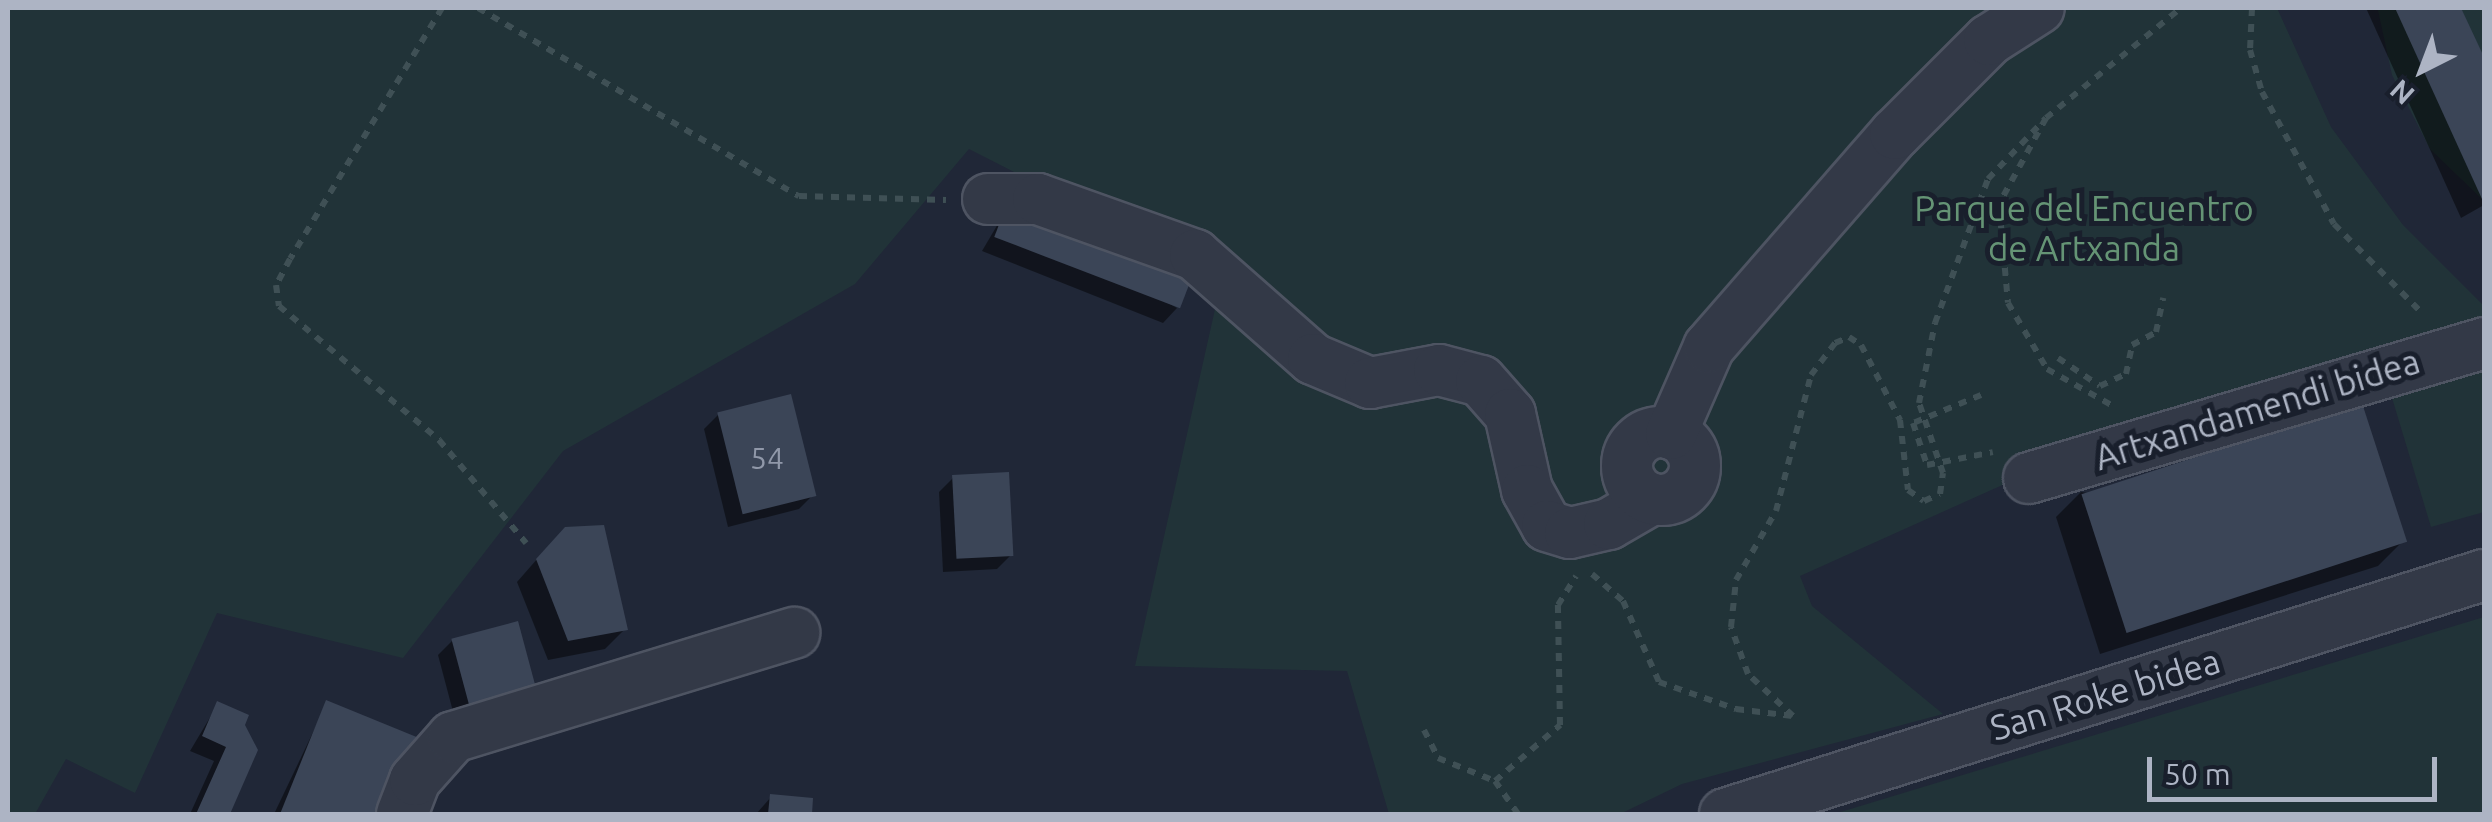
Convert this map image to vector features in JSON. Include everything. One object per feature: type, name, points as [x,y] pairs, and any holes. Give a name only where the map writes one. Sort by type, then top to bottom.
[{"type":"street","points":[[988,198],[1038,199],[1195,255],[1313,359],[1370,383],[1439,370],[1481,381],[1510,414],[1527,490],[1547,526],[1570,534],[1609,524],[1652,500],[1677,496],[1692,480],[1689,448],[1671,434],[1709,347],[1894,134],[1989,40],[2039,8]]},
{"type":"street","name":"Artxandamendi bidea","points":[[2011,465],[2167,434],[2476,345]]},
{"type":"street","name":"San Roke bidea","points":[[1725,814],[2484,575]]},
{"type":"street","points":[[402,814],[415,780],[453,737],[794,632]]},
{"type":"path","points":[[442,8],[290,259],[276,285],[279,306],[439,440],[526,543]]},
{"type":"path","points":[[478,8],[799,196],[988,198]]},
{"type":"path","points":[[1495,781],[1560,726],[1558,605],[1584,567],[1623,600],[1659,682],[1736,709],[1794,716],[1748,674],[1731,627],[1736,580],[1776,511],[1811,375],[1835,343],[1848,337],[1861,345],[1900,420],[1908,490],[1924,501],[1940,494],[1942,474],[1918,402],[1935,323],[1988,180],[2046,118],[2181,8]]},
{"type":"path","points":[[2252,8],[2250,50],[2262,92],[2334,224],[2410,305],[2476,345]]},
{"type":"path","points":[[2046,118],[1999,204],[1996,236],[2014,322],[2047,370],[2167,434]]},
{"type":"path","points":[[2058,358],[2100,386],[2126,374],[2132,345],[2156,332],[2163,298]]},
{"type":"path","points":[[1981,394],[1912,423],[1927,465],[2011,465]]},
{"type":"path","points":[[1424,730],[1438,758],[1495,781],[1518,814]]},
{"type":"green space","name":"Parque del Encuentro de Artxanda","points":[[8,8],[2277,8],[2331,127],[2403,225],[2484,306],[2484,333],[2018,478],[1800,576],[1812,606],[1943,714],[1682,784],[1620,814],[1389,814],[1347,671],[1135,666],[1222,278],[969,149],[855,284],[563,451],[403,658],[217,613],[135,793],[66,759],[35,814],[8,814]]},
{"type":"green space","points":[[2484,8],[2484,201],[2430,149],[2392,75],[2378,10]]},
{"type":"green space","points":[[2484,364],[2484,512],[2431,527],[2389,388]]},
{"type":"green space","points":[[2484,617],[2484,814],[1834,814]]},
{"type":"building","points":[[2395,8],[2461,8],[2484,57],[2482,199]]},
{"type":"building","points":[[1005,209],[1191,280],[1180,308],[994,237]]},
{"type":"building","points":[[791,394],[816,496],[743,514],[717,412]]},
{"type":"building","points":[[2362,403],[2407,542],[2127,633],[2081,494]]},
{"type":"building","points":[[1009,472],[1013,556],[956,559],[952,475]]},
{"type":"building","points":[[604,525],[628,630],[568,641],[536,559],[565,527]]},
{"type":"building","points":[[518,621],[541,707],[474,725],[451,639]]},
{"type":"building","points":[[326,700],[419,738],[388,814],[280,814]]},
{"type":"building","points":[[217,701],[249,715],[245,725],[258,750],[230,814],[196,814],[226,747],[202,736]]},
{"type":"building","points":[[770,794],[813,798],[812,814],[768,814]]}]
